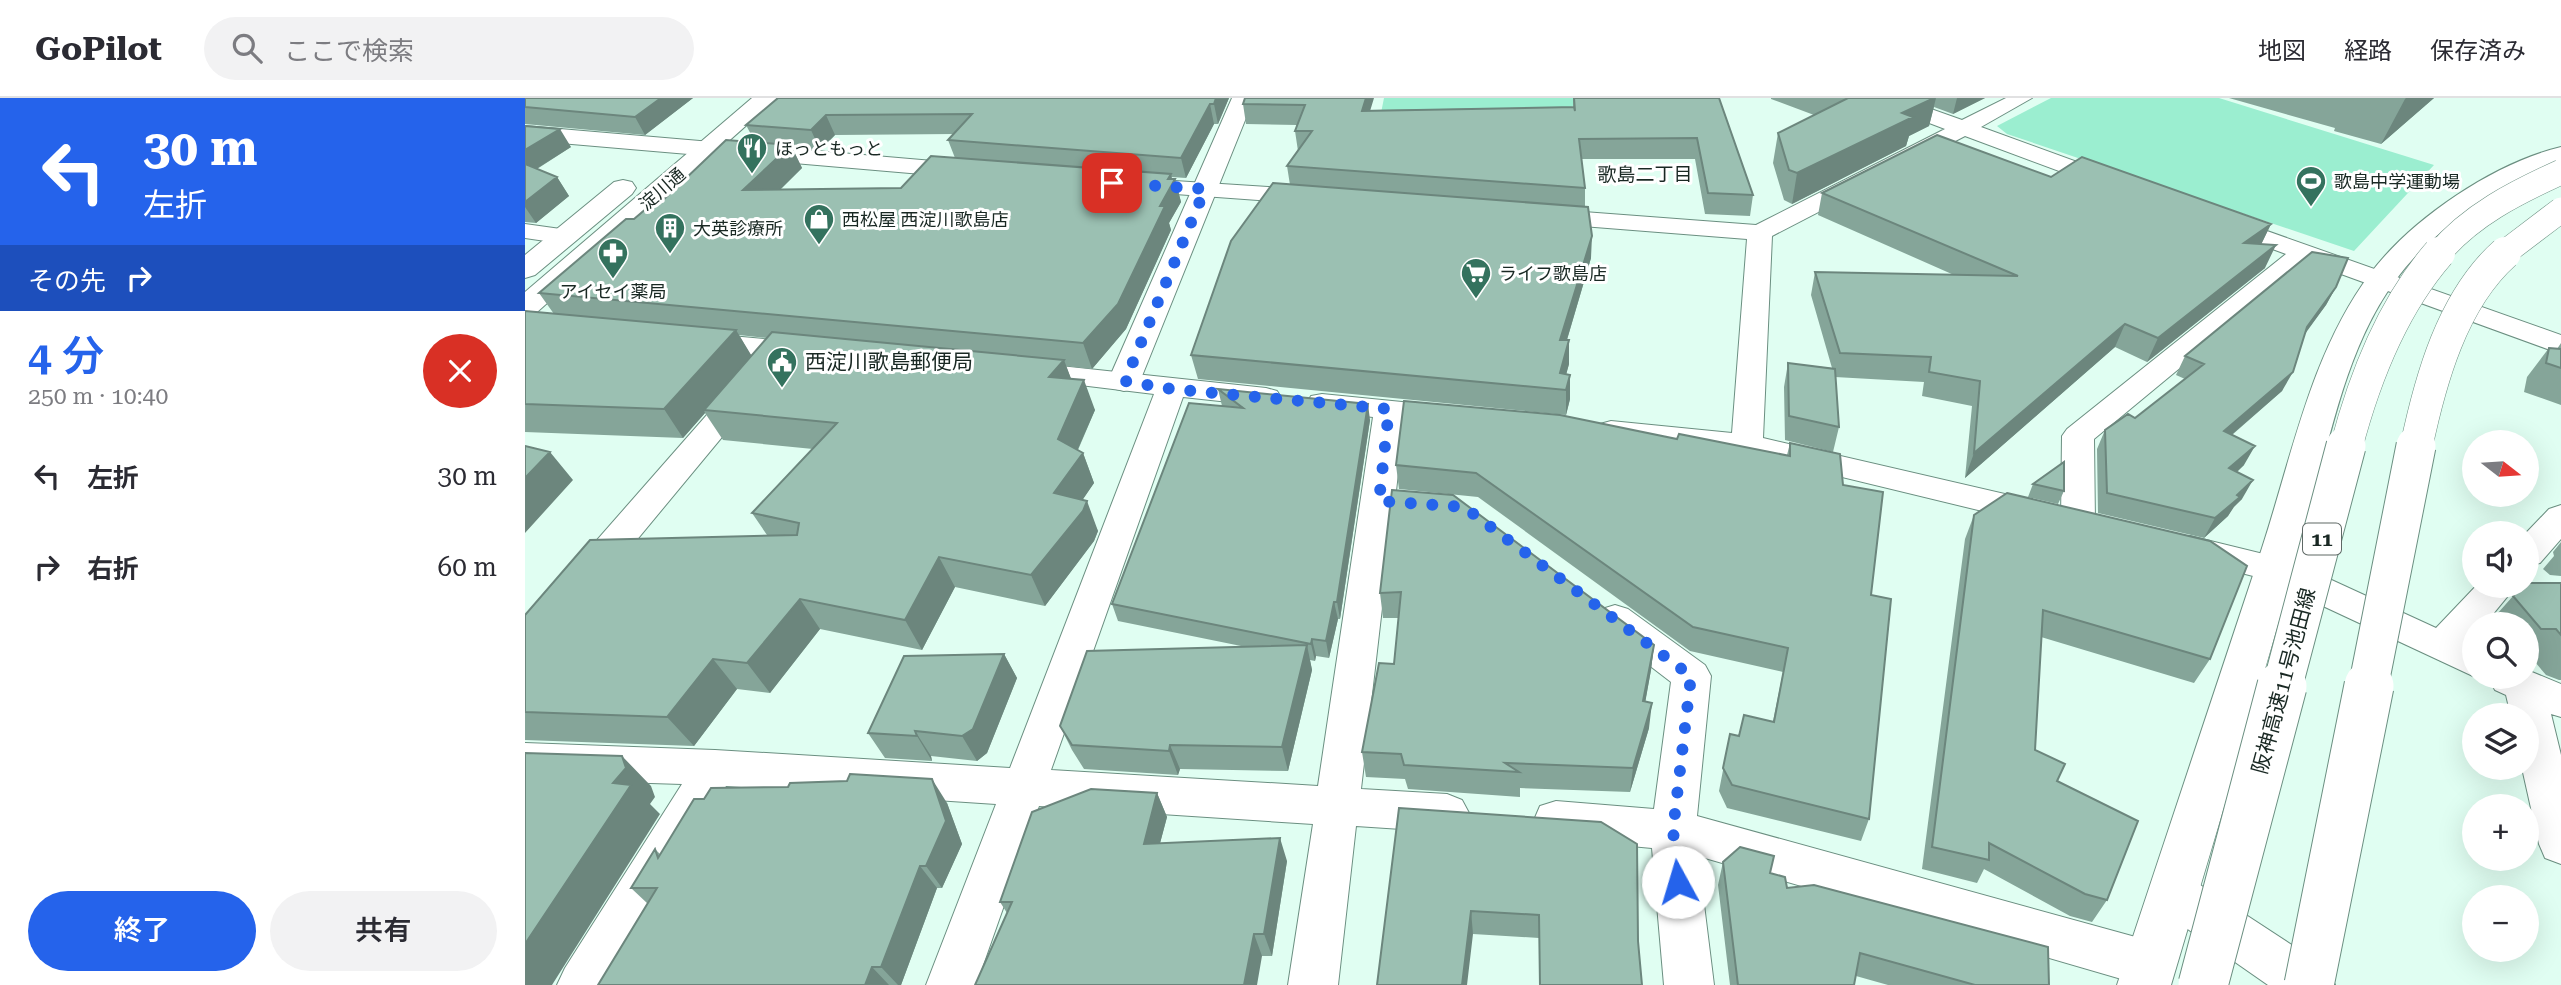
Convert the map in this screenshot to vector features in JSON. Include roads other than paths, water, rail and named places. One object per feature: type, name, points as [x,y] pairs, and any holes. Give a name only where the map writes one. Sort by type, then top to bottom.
[{"type":"main road","name":"淀川通","points":[[525,269],[731,98]]},
{"type":"main road","name":"淀川通","points":[[530,321],[706,151],[766,98]]},
{"type":"main road","points":[[1125,381],[1243,98]]},
{"type":"main road","points":[[2147,975],[2336,376],[2357,322],[2382,279],[2427,229],[2483,191],[2561,154]]},
{"type":"main road","name":"阪神高速11号池田線","points":[[2203,985],[2352,424],[2376,354],[2400,302],[2427,262],[2460,229],[2498,202],[2561,172]]},
{"type":"main road","points":[[2309,985],[2417,443],[2434,377],[2453,325],[2477,282],[2505,250],[2561,210]]},
{"type":"street","points":[[1881,98],[2134,190]]},
{"type":"street","points":[[1524,214],[1760,233],[2022,98]]},
{"type":"street","points":[[525,133],[706,151],[987,173]]},
{"type":"street","points":[[1109,183],[1343,200]]},
{"type":"street","points":[[2200,214],[2561,345]]},
{"type":"street","points":[[525,232],[566,236]]},
{"type":"street","points":[[1747,444],[1760,233]]},
{"type":"street","points":[[1582,428],[1747,444],[2091,525],[2077,436],[2305,251]]},
{"type":"street","points":[[672,340],[832,355]]},
{"type":"street","points":[[525,648],[779,350]]},
{"type":"street","points":[[994,368],[1125,381],[1171,389],[1486,418]]},
{"type":"street","points":[[951,985],[1026,788],[1171,389]]},
{"type":"street","points":[[1313,985],[1379,501],[1389,409]]},
{"type":"street","points":[[1379,501],[1464,507],[1475,515]]},
{"type":"street","points":[[2539,541],[2561,517]]},
{"type":"street","points":[[2157,540],[2275,569],[2458,654],[2490,598]]},
{"type":"street","points":[[1583,596],[1691,676],[1673,830],[1689,985]]},
{"type":"street","points":[[2530,689],[2561,844]]},
{"type":"street","points":[[525,761],[715,768],[1503,816],[1673,830],[1743,847],[2147,975]]},
{"type":"street","points":[[582,985],[715,768]]},
{"type":"street","points":[[2172,892],[2309,985]]},
{"type":"place","name":"ほっともっと","points":[[752,175]]},
{"type":"place","name":"歌島中学運動場","points":[[2311,208]]},
{"type":"place","name":"西松屋 西淀川歌島店","points":[[819,246]]},
{"type":"place","name":"大英診療所","points":[[670,255]]},
{"type":"place","name":"アイセイ薬局","points":[[613,280]]},
{"type":"place","name":"ライフ歌島店","points":[[1476,300]]},
{"type":"place","name":"西淀川歌島郵便局","points":[[782,389]]},
{"type":"district","name":"歌島二丁目","points":[[1645,174]]}]
